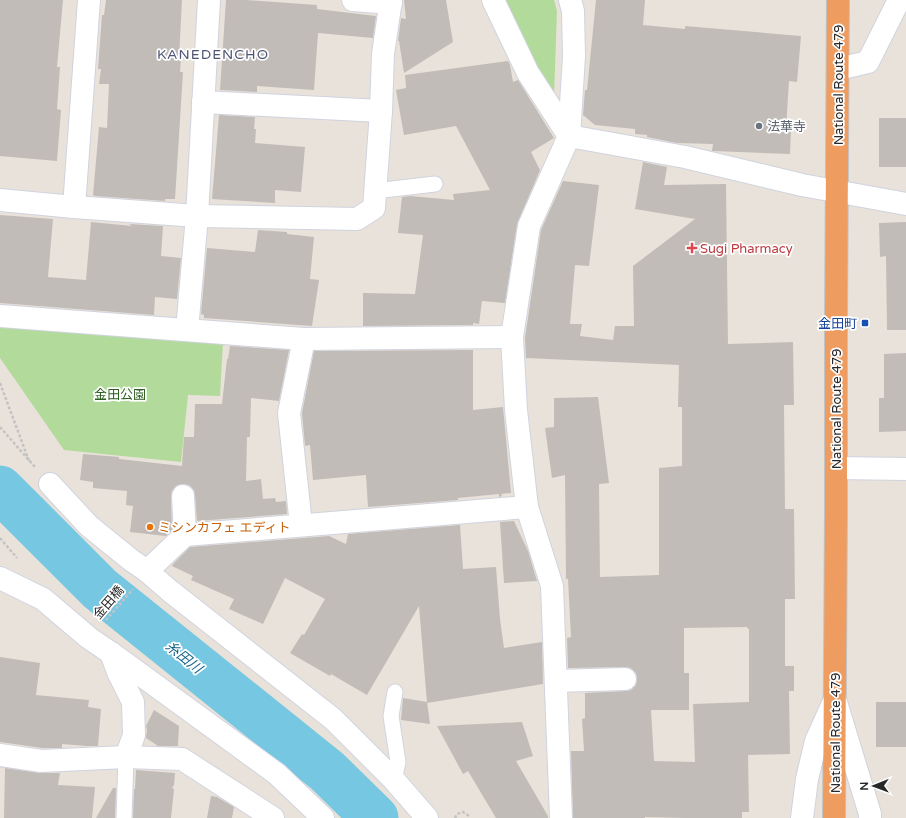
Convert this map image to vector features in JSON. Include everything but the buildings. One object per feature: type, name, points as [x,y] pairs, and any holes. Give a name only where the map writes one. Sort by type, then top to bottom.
[{"type":"highway","name":"National Route 479","points":[[834,818],[838,0]]},
{"type":"street","points":[[74,207],[88,0]]},
{"type":"street","points":[[187,330],[197,216],[209,0]]},
{"type":"street","points":[[0,200],[197,216],[356,219],[374,208],[381,111],[383,54],[391,2],[353,0]]},
{"type":"street","points":[[493,0],[528,73],[569,136],[684,157],[802,185],[906,204]]},
{"type":"street","points":[[561,818],[552,586],[527,507],[516,410],[512,337],[528,226],[569,136],[574,56],[573,11],[570,0]]},
{"type":"street","points":[[838,69],[868,62],[899,0]]},
{"type":"street","points":[[203,102],[381,111]]},
{"type":"street","points":[[0,316],[304,339],[512,337]]},
{"type":"street","points":[[301,525],[289,413],[304,339]]},
{"type":"street","points":[[836,468],[906,469]]},
{"type":"street","points":[[50,484],[89,526],[131,560],[142,578],[170,591],[332,719],[394,780],[427,818]]},
{"type":"street","points":[[183,496],[185,535]]},
{"type":"street","points":[[142,578],[185,535],[527,507]]},
{"type":"street","points":[[0,578],[43,599],[89,638],[277,774],[323,818]]},
{"type":"street","points":[[111,653],[118,672],[133,702],[134,735],[126,757]]},
{"type":"street","points":[[556,681],[625,679]]},
{"type":"street","points":[[802,818],[807,779],[816,741],[835,699]]},
{"type":"street","points":[[835,699],[870,818]]},
{"type":"street","points":[[0,755],[41,761],[126,757],[182,759],[273,818]]},
{"type":"lane","points":[[375,191],[435,184]]},
{"type":"lane","points":[[394,780],[398,762],[392,716],[395,692]]},
{"type":"lane","points":[[124,818],[126,757]]},
{"type":"path","points":[[0,383],[30,461]]},
{"type":"path","points":[[0,427],[50,484]]},
{"type":"path","name":"金田橋","points":[[89,638],[142,578]]},
{"type":"path","points":[[455,818],[457,814],[463,812],[469,816],[469,818]]},
{"type":"green space","points":[[504,0],[554,0],[557,11],[554,97],[528,60]]},
{"type":"green space","name":"金田公園","points":[[0,323],[223,342],[220,396],[188,395],[181,462],[64,450],[0,358]]},
{"type":"waterway","name":"糸田川","points":[[0,489],[100,589],[327,771],[375,818]]},
{"type":"place","name":"法華寺","points":[[759,126]]},
{"type":"place","name":"Sugi Pharmacy","points":[[692,248]]},
{"type":"place","name":"金田町","points":[[865,323]]},
{"type":"place","name":"ミシンカフェ エディト","points":[[150,527]]},
{"type":"district","name":"KANEDENCHO","points":[[213,54]]}]
